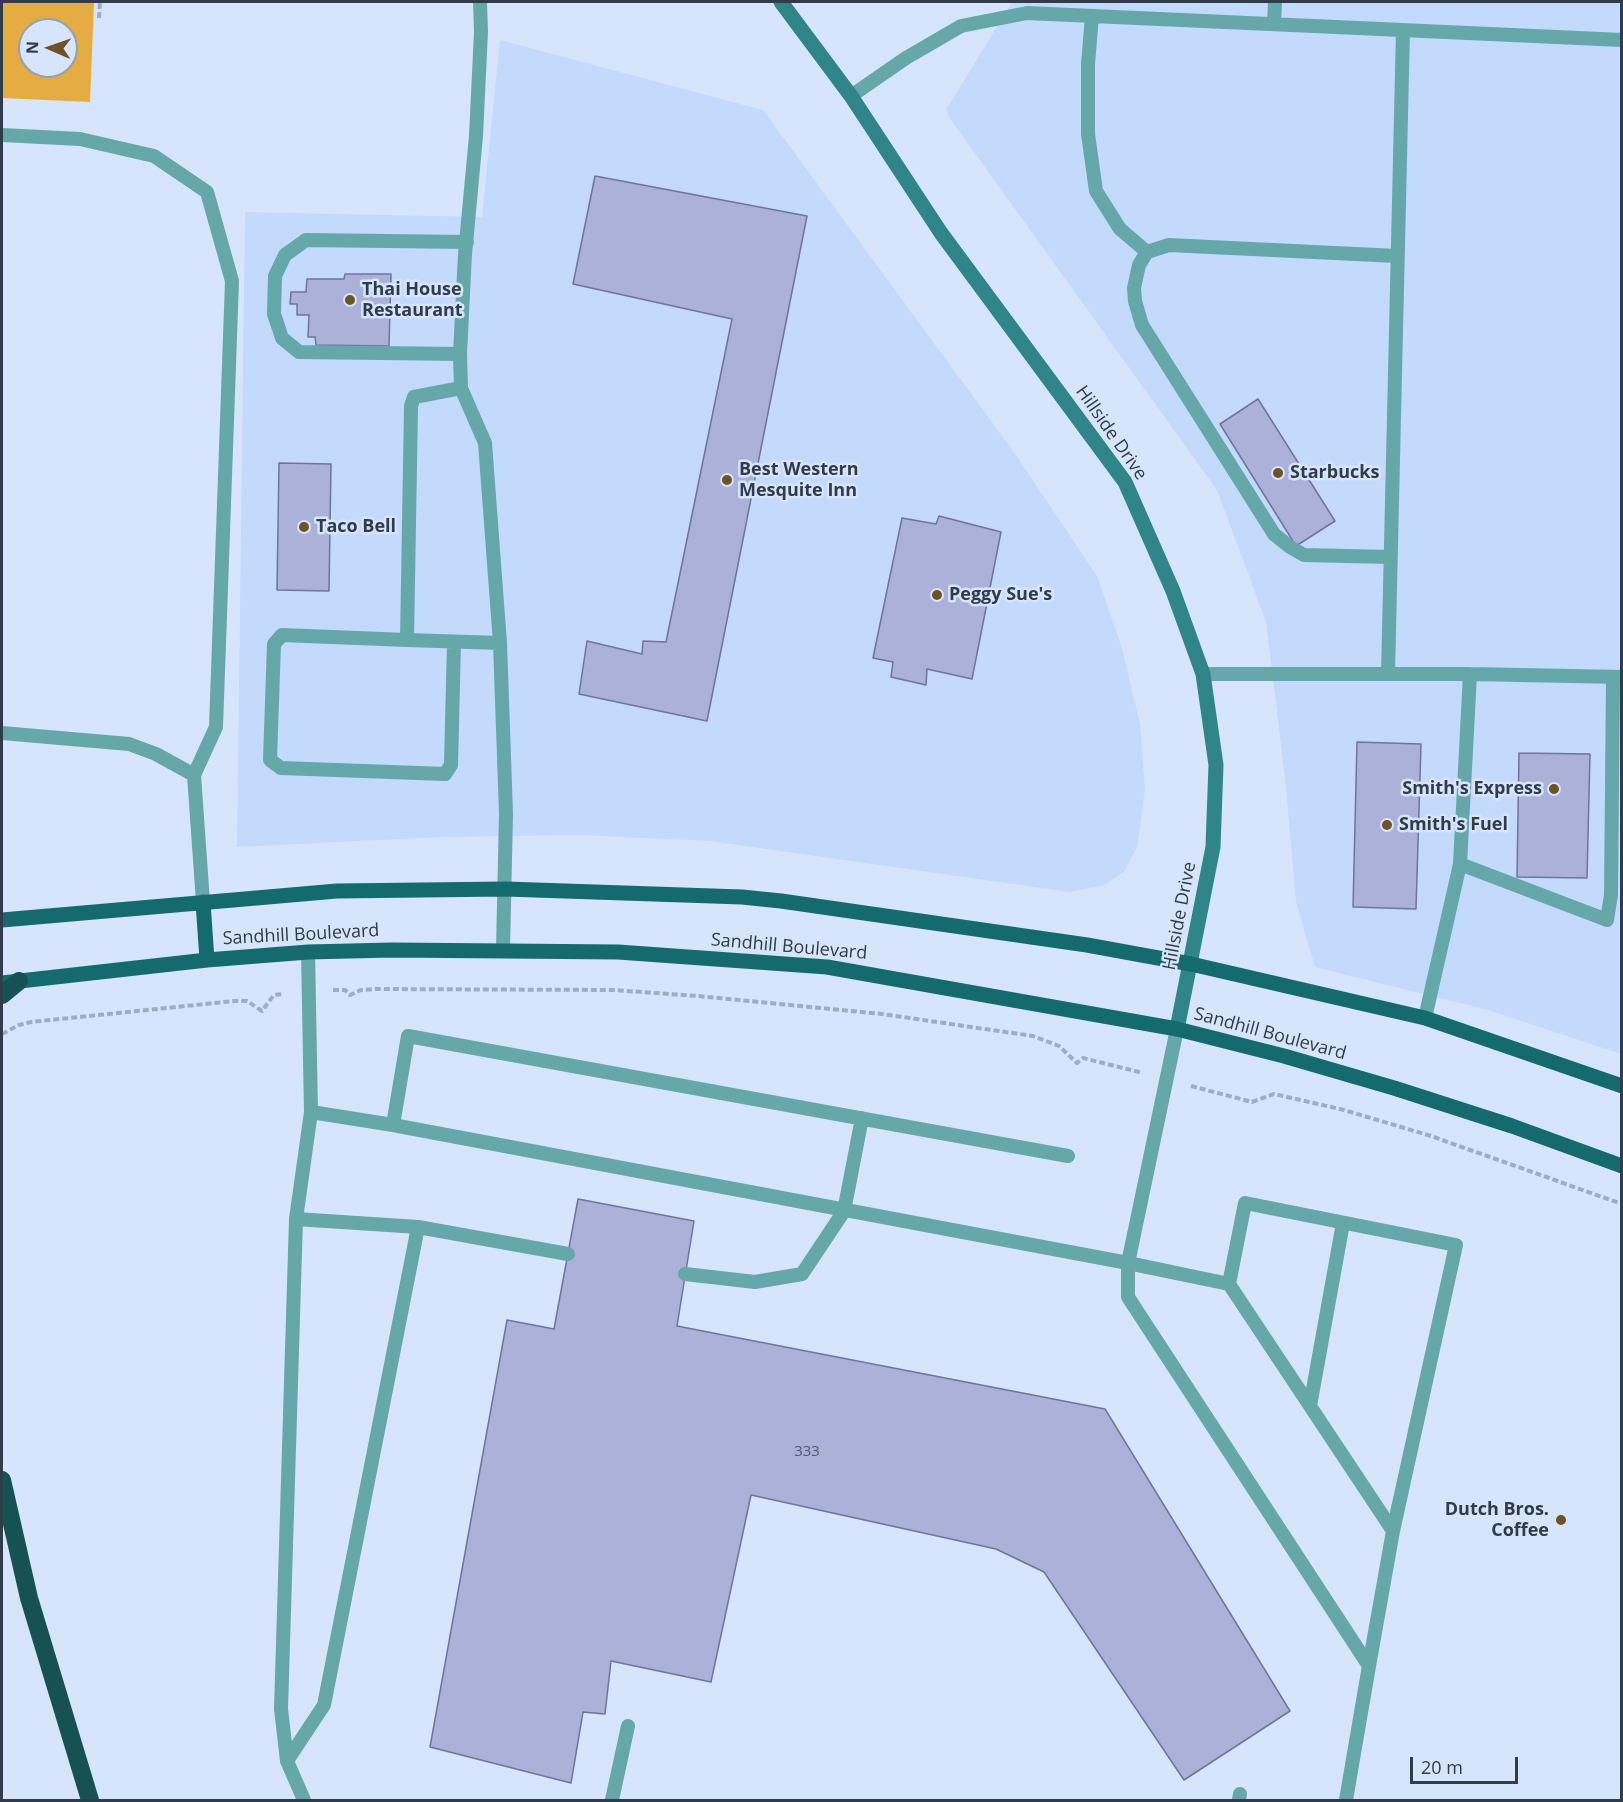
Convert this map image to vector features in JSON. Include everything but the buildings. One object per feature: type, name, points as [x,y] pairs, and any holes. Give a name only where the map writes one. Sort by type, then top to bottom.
[{"type":"highway","points":[[2,995],[10,982]]},
{"type":"highway","points":[[2,1480],[29,1598],[90,1800]]},
{"type":"main road","name":"Hillside Drive","points":[[780,2],[851,96],[941,232],[1125,482],[1173,591],[1203,674],[1216,765],[1214,847],[1177,1029]]},
{"type":"main road","points":[[2,920],[337,891],[506,889],[742,897],[782,901],[1075,943],[1191,964],[1425,1018],[1622,1086]]},
{"type":"main road","points":[[203,902],[207,960]]},
{"type":"main road","name":"Sandhill Boulevard","points":[[10,982],[207,960],[308,952],[503,949],[618,952],[827,967],[1177,1029],[1284,1056],[1394,1088],[1512,1126],[1622,1166]]},
{"type":"lane","points":[[480,2],[481,32],[476,136],[466,242],[460,354],[461,388],[485,443],[500,643],[506,814],[503,949]]},
{"type":"lane","points":[[1274,24],[1275,2]]},
{"type":"lane","points":[[851,96],[906,58],[961,26],[1027,13],[1622,40]]},
{"type":"lane","points":[[1092,16],[1088,64],[1088,134],[1096,191],[1120,229],[1148,252]]},
{"type":"lane","points":[[1388,674],[1403,30]]},
{"type":"lane","points":[[2,135],[80,139],[154,156],[207,192],[232,281],[216,727],[194,775],[203,902]]},
{"type":"lane","points":[[460,354],[299,352],[282,338],[274,314],[275,276],[285,255],[306,240],[466,242]]},
{"type":"lane","points":[[1390,556],[1304,555],[1274,534],[1142,325],[1134,288],[1139,266],[1148,252],[1169,245],[1397,256]]},
{"type":"lane","points":[[407,640],[411,406],[414,398],[461,388]]},
{"type":"lane","points":[[454,642],[451,765],[445,774],[281,768],[270,760],[274,644],[282,635],[500,643]]},
{"type":"lane","points":[[1203,674],[1470,674],[1617,677],[1616,895],[1607,920],[1460,864]]},
{"type":"lane","points":[[1425,1018],[1460,864],[1470,674]]},
{"type":"lane","points":[[2,733],[129,744],[156,754],[194,775]]},
{"type":"lane","points":[[304,1800],[287,1761],[281,1709],[296,1219],[311,1112],[308,952]]},
{"type":"lane","points":[[1177,1029],[1128,1263],[1128,1297],[1369,1666]]},
{"type":"lane","points":[[393,1125],[408,1036],[1068,1156]]},
{"type":"lane","points":[[311,1112],[393,1125],[1229,1284],[1393,1531]]},
{"type":"lane","points":[[685,1274],[755,1282],[802,1274],[844,1211],[862,1118]]},
{"type":"lane","points":[[1229,1284],[1245,1203],[1456,1245],[1393,1531],[1346,1800]]},
{"type":"lane","points":[[296,1219],[418,1227],[568,1254]]},
{"type":"lane","points":[[1310,1406],[1343,1223]]},
{"type":"lane","points":[[287,1761],[324,1705],[418,1227]]},
{"type":"lane","points":[[612,1800],[628,1726]]},
{"type":"path","points":[[99,18],[100,2]]},
{"type":"path","points":[[2,1034],[19,1025],[31,1022],[234,1000],[247,1002],[262,1011],[274,995],[345,990],[351,995],[362,990],[375,989],[613,990],[882,1014],[1033,1036],[1059,1046],[1077,1063],[1083,1058],[1252,1101],[1274,1094],[1344,1110],[1431,1136],[1622,1204]]},
{"type":"shaded area","points":[[2,2],[94,2],[90,102],[2,98]]},
{"type":"shaded area","points":[[1012,2],[1621,3],[1621,1054],[1488,1010],[1315,967],[1296,902],[1285,777],[1266,622],[1217,490],[946,110]]},
{"type":"shaded area","points":[[500,40],[763,110],[1016,455],[1097,576],[1121,645],[1140,723],[1145,789],[1137,847],[1124,872],[1104,885],[1070,892],[710,841],[579,835],[443,837],[237,847],[245,212],[482,217]]},
{"type":"place","name":"Thai House Restaurant","points":[[350,300]]},
{"type":"place","name":"Starbucks","points":[[1278,473]]},
{"type":"place","name":"Best Western Mesquite Inn","points":[[727,480]]},
{"type":"place","name":"Taco Bell","points":[[304,527]]},
{"type":"place","name":"Peggy Sue's","points":[[937,595]]},
{"type":"place","name":"Smith's Express","points":[[1554,789]]},
{"type":"place","name":"Smith's Fuel","points":[[1387,825]]},
{"type":"place","name":"Dutch Bros. Coffee","points":[[1561,1520]]}]
